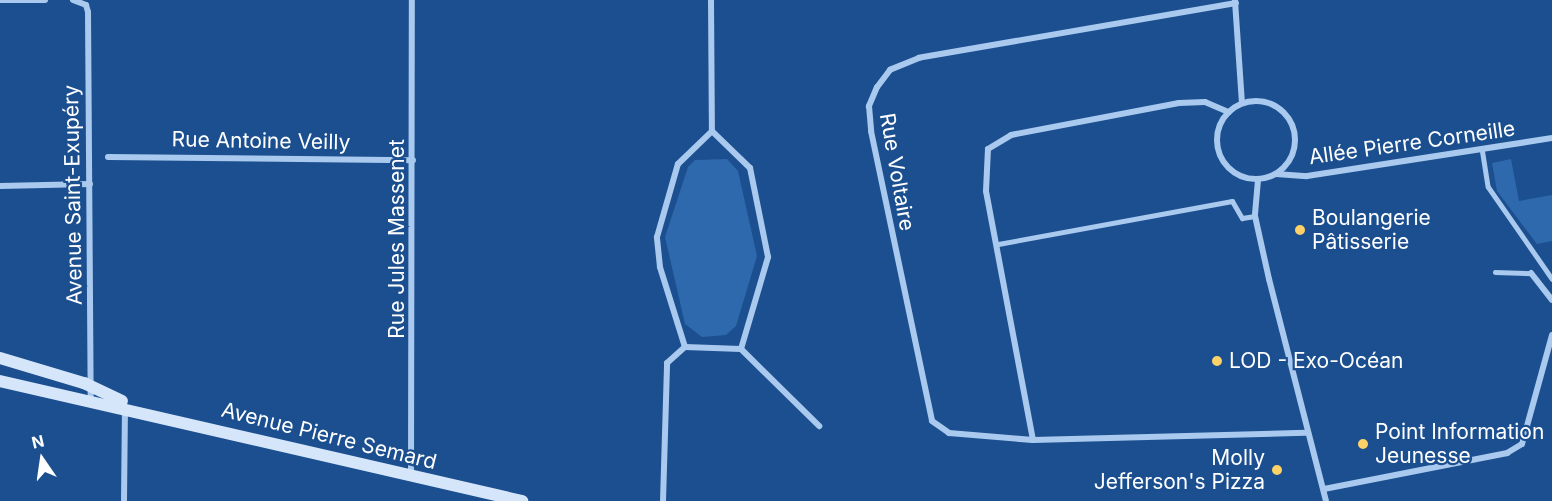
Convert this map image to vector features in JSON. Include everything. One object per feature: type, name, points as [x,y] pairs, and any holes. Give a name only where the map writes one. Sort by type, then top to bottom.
[{"type":"main road","name":"Avenue Pierre Semard","points":[[0,358],[93,387],[125,404]]},
{"type":"main road","name":"Avenue Pierre Semard","points":[[0,381],[91,400],[125,404],[504,500],[522,501]]},
{"type":"street","points":[[0,0],[45,0]]},
{"type":"street","name":"Avenue Saint-Exupéry","points":[[73,0],[86,5],[88,12],[93,387],[91,400]]},
{"type":"street","name":"Rue Jules Massenet","points":[[411,477],[412,0]]},
{"type":"street","points":[[711,0],[712,131],[750,168],[768,240],[741,349]]},
{"type":"street","points":[[1235,2],[1242,103]]},
{"type":"street","name":"Rue Voltaire","points":[[1235,2],[920,58],[890,70],[877,87],[869,106],[870,131],[932,421],[958,434],[1033,440],[1306,433]]},
{"type":"street","points":[[1261,101],[1279,108],[1291,123],[1295,142],[1290,160],[1276,174],[1258,180],[1232,172],[1223,162],[1216,136],[1229,112],[1242,103],[1261,101]]},
{"type":"street","points":[[1033,440],[983,162],[987,149],[1000,139],[1179,103],[1205,102],[1229,112]]},
{"type":"street","points":[[685,347],[660,267],[657,237],[678,164],[712,131]]},
{"type":"street","name":"Allée Pierre Corneille","points":[[1276,174],[1307,176],[1482,151],[1552,138]]},
{"type":"street","points":[[1482,151],[1488,187],[1552,279]]},
{"type":"street","name":"Rue Antoine Veilly","points":[[108,157],[413,160]]},
{"type":"street","points":[[1258,180],[1256,216],[1306,433],[1325,491],[1326,501]]},
{"type":"street","points":[[0,186],[90,184]]},
{"type":"street","points":[[998,244],[1232,201],[1242,218],[1256,216]]},
{"type":"street","points":[[1531,273],[1552,300]]},
{"type":"street","points":[[1325,491],[1507,453],[1522,444],[1552,335]]},
{"type":"street","points":[[685,347],[741,349],[819,426]]},
{"type":"street","points":[[663,501],[664,371],[685,347]]},
{"type":"street","points":[[124,501],[125,404]]},
{"type":"street","points":[[1325,491],[1332,501]]},
{"type":"lane","points":[[1495,272],[1531,273]]},
{"type":"shaded area","points":[[727,159],[738,171],[757,256],[736,326],[726,335],[702,337],[685,324],[665,237],[688,167],[695,160]]},
{"type":"shaded area","points":[[1511,159],[1519,201],[1552,195],[1552,241],[1537,244],[1497,191],[1492,163]]},
{"type":"place","name":"Boulangerie Pâtisserie","points":[[1300,230]]},
{"type":"place","name":"LOD - Exo-Océan","points":[[1217,361]]},
{"type":"place","name":"Point Information Jeunesse","points":[[1363,444]]},
{"type":"place","name":"Molly Jefferson's Pizza","points":[[1277,470]]}]
